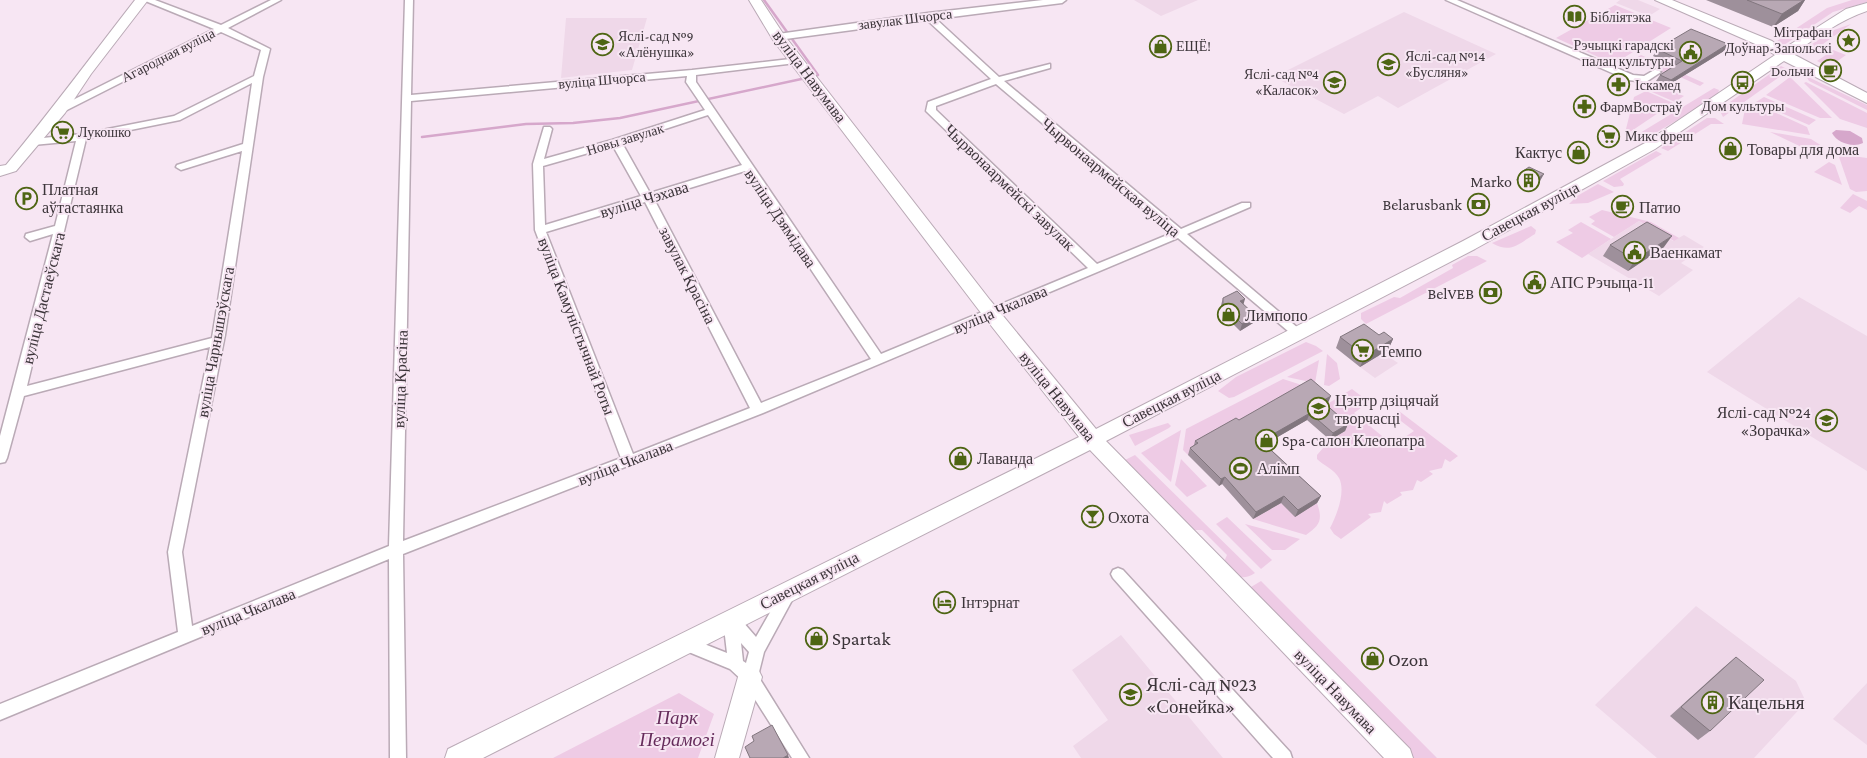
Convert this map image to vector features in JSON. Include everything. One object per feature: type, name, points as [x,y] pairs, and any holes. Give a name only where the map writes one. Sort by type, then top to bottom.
[{"type":"street","points":[[0,171],[11,168],[60,110],[86,72],[142,0]]},
{"type":"street","points":[[147,0],[220,28]]},
{"type":"street","name":"Агародная вуліца","points":[[60,110],[276,0]]},
{"type":"street","name":"вуліца Красіна","points":[[398,758],[396,550],[409,0]]},
{"type":"street","name":"вуліца Навумава","points":[[755,0],[778,37],[991,314],[1112,462],[1401,758]]},
{"type":"street","name":"завулак Шчорса","points":[[778,37],[1062,0]]},
{"type":"street","points":[[1450,0],[1631,78],[1646,79],[1656,72]]},
{"type":"street","points":[[1661,0],[1767,44],[1867,99]]},
{"type":"street","name":"Савецкая вуліца","points":[[457,758],[1093,439],[1469,245],[1650,146],[1824,27],[1851,12],[1867,7]]},
{"type":"street","name":"Чырвонаармейская вуліца","points":[[928,16],[997,80],[1176,233],[1299,334]]},
{"type":"street","name":"вуліца Чарнышэўскага","points":[[186,636],[175,552],[218,340],[258,77],[266,49],[220,28]]},
{"type":"street","name":"вуліца Шчорса","points":[[408,98],[692,73],[796,60]]},
{"type":"street","points":[[997,80],[1047,66]]},
{"type":"street","name":"вуліца Дзямідава","points":[[692,73],[691,82],[878,360]]},
{"type":"street","points":[[33,142],[82,137],[177,118],[258,77]]},
{"type":"street","name":"Чырвонаармейскі завулак","points":[[997,80],[931,104],[931,111],[1094,268]]},
{"type":"street","name":"Новы завулак","points":[[538,164],[616,142],[711,111]]},
{"type":"street","name":"вуліца Камуністычнай Роты","points":[[547,129],[538,164],[540,230],[630,461]]},
{"type":"street","name":"вуліца Дастаеўскага","points":[[0,458],[19,393],[82,137]]},
{"type":"street","name":"завулак Красіна","points":[[616,142],[648,198],[758,410]]},
{"type":"street","points":[[181,167],[248,146]]},
{"type":"street","name":"вуліца Чэхава","points":[[540,230],[747,167]]},
{"type":"street","name":"вуліца Чкалава","points":[[0,712],[396,550],[758,410],[991,314],[1094,268],[1246,205]]},
{"type":"street","points":[[30,237],[60,228]]},
{"type":"street","points":[[19,393],[218,340]]},
{"type":"street","points":[[1118,574],[1284,758]]},
{"type":"street","points":[[727,758],[743,670],[757,650],[792,589]]},
{"type":"street","points":[[731,619],[757,650]]},
{"type":"street","points":[[731,619],[743,670],[801,758]]},
{"type":"street","points":[[684,643],[743,670]]},
{"type":"shaded area","points":[[1134,0],[1198,0],[1161,16]]},
{"type":"shaded area","points":[[1620,0],[1638,0],[1660,9],[1649,16],[1616,3]]},
{"type":"shaded area","points":[[1404,12],[1496,54],[1398,108],[1378,96],[1344,114],[1274,77]]},
{"type":"shaded area","name":"Яслі-сад №9 «Алёнушка»","points":[[566,18],[647,18],[632,70],[561,78]]},
{"type":"shaded area","points":[[1836,130],[1850,131],[1862,138],[1863,143],[1850,145],[1841,142],[1832,133]]},
{"type":"shaded area","points":[[1639,221],[1673,241],[1684,235],[1704,247],[1681,263],[1693,270],[1659,296],[1588,254]]},
{"type":"shaded area","name":"Яслі-сад №24 «Зорачка»","points":[[1799,297],[1867,336],[1867,471],[1707,372]]},
{"type":"shaded area","points":[[1383,353],[1398,363],[1375,378],[1360,367]]},
{"type":"shaded area","points":[[1696,606],[1796,681],[1806,702],[1754,758],[1657,758],[1595,705]]},
{"type":"shaded area","name":"Яслі-сад №23 «Сонейка»","points":[[1121,635],[1223,758],[1081,758],[1073,746],[1108,720],[1072,670]]},
{"type":"shaded area","points":[[1867,683],[1867,745],[1833,719]]},
{"type":"green space","points":[[1852,0],[1867,0],[1867,2],[1833,12],[1784,45],[1777,41],[1827,8]]},
{"type":"green space","points":[[1615,5],[1671,28],[1614,64],[1556,38]]},
{"type":"green space","points":[[1851,24],[1809,54],[1801,51],[1834,30]]},
{"type":"green space","points":[[1833,50],[1846,55],[1832,65],[1839,69],[1837,71],[1817,61]]},
{"type":"green space","points":[[1641,55],[1704,83],[1700,86],[1633,60]]},
{"type":"green space","points":[[1781,66],[1789,70],[1723,117],[1720,111],[1723,107]]},
{"type":"green space","points":[[1806,76],[1867,105],[1867,110],[1809,81]]},
{"type":"green space","points":[[1790,77],[1832,118],[1820,118],[1766,95]]},
{"type":"green space","points":[[1642,80],[1684,96],[1675,102],[1638,86]]},
{"type":"green space","points":[[1806,82],[1867,113],[1867,128],[1840,119],[1804,83]]},
{"type":"green space","points":[[1714,88],[1719,90],[1717,96],[1644,140],[1635,136]]},
{"type":"green space","points":[[1646,91],[1673,103],[1630,132],[1626,129],[1634,97]]},
{"type":"green space","points":[[1764,97],[1816,120],[1809,125],[1756,102]]},
{"type":"green space","points":[[1754,103],[1807,127],[1810,135],[1742,124],[1745,109]]},
{"type":"green space","points":[[1707,118],[1715,118],[1724,124],[1711,124],[1668,151],[1661,148]]},
{"type":"green space","points":[[1770,132],[1811,139],[1822,146],[1814,153]]},
{"type":"green space","points":[[1656,151],[1662,154],[1620,179],[1624,184],[1623,186],[1614,187],[1603,181]]},
{"type":"green space","points":[[1838,154],[1867,158],[1867,191],[1856,192],[1850,189]]},
{"type":"green space","points":[[1829,162],[1835,165],[1842,185],[1814,172]]},
{"type":"green space","points":[[1598,184],[1614,192],[1588,203],[1569,204],[1577,196]]},
{"type":"green space","points":[[1853,194],[1867,201],[1867,210],[1859,206],[1850,213],[1840,208]]},
{"type":"green space","points":[[1602,210],[1651,222],[1679,238],[1674,241],[1639,221],[1614,237],[1591,224],[1595,221],[1589,217]]},
{"type":"green space","points":[[1581,222],[1611,239],[1582,258],[1556,242],[1573,233],[1568,230]]},
{"type":"green space","points":[[1531,226],[1536,230],[1535,234],[1519,244],[1504,248],[1492,243]]},
{"type":"green space","points":[[1468,256],[1477,256],[1487,261],[1366,324],[1361,319],[1361,313],[1394,297],[1400,298],[1453,268],[1452,265]]},
{"type":"green space","points":[[1306,342],[1323,351],[1234,397],[1229,398],[1218,391],[1236,377]]},
{"type":"green space","points":[[1327,354],[1337,363],[1340,379],[1329,386],[1324,385]]},
{"type":"green space","points":[[1319,360],[1315,383],[1287,377]]},
{"type":"green space","points":[[1283,379],[1308,387],[1188,455],[1183,450],[1186,429]]},
{"type":"green space","points":[[1352,389],[1369,402],[1354,413],[1393,445],[1414,431],[1393,415],[1399,411],[1458,456],[1450,462],[1445,459],[1442,468],[1429,471],[1433,474],[1421,482],[1417,480],[1413,490],[1400,492],[1402,495],[1387,504],[1384,501],[1381,512],[1368,514],[1371,517],[1341,539],[1330,528],[1340,503],[1341,483],[1335,472],[1317,459],[1317,455],[1330,440],[1345,431],[1319,409]]},
{"type":"green space","points":[[1168,423],[1171,426],[1169,428],[1135,446],[1129,435]]},
{"type":"green space","points":[[1181,430],[1171,482],[1141,453]]},
{"type":"green space","points":[[1135,455],[1255,573],[1246,577],[1234,575],[1222,566],[1227,555],[1202,530],[1185,530],[1119,463]]},
{"type":"green space","points":[[1181,459],[1207,486],[1187,497],[1175,485]]},
{"type":"green space","points":[[1281,503],[1295,516],[1317,503],[1320,514],[1319,522],[1306,535],[1253,519]]},
{"type":"green space","points":[[1227,517],[1272,560],[1261,569],[1216,524]]},
{"type":"green space","points":[[1245,524],[1300,539],[1285,550],[1272,550]]},
{"type":"green space","points":[[1261,581],[1437,758],[1414,758],[1254,594],[1251,587]]},
{"type":"green space","name":"Парк Перамогі","points":[[679,693],[714,714],[698,758],[553,758]]},
{"type":"building","points":[[1747,0],[1804,0],[1782,14]]},
{"type":"building","name":"Рэчыцкі гарадскі палац культуры","points":[[1691,29],[1728,44],[1671,80],[1660,75],[1682,61],[1657,49]]},
{"type":"building","points":[[1529,167],[1544,174],[1535,180],[1520,173]]},
{"type":"building","points":[[1647,222],[1672,236],[1635,260],[1610,245]]},
{"type":"building","points":[[1237,291],[1245,299],[1240,301],[1256,316],[1242,324],[1223,305],[1223,298]]},
{"type":"building","points":[[1364,324],[1379,335],[1384,332],[1393,339],[1365,356],[1340,337]]},
{"type":"building","points":[[1311,379],[1331,396],[1322,401],[1348,424],[1333,433],[1310,413],[1261,441],[1321,496],[1298,510],[1284,496],[1256,512],[1225,477],[1221,479],[1190,448],[1198,443],[1195,441],[1236,418],[1239,420]]},
{"type":"building","name":"Кацельня","points":[[1736,657],[1764,680],[1710,731],[1681,707]]},
{"type":"building","points":[[772,725],[788,755],[783,758],[750,758],[745,747],[754,741],[752,736]]},
{"type":"waterway","points":[[764,0],[818,75],[812,77]]},
{"type":"waterway","points":[[422,137],[526,124],[573,123],[620,118],[806,78]]},
{"type":"place","name":"Бібліятэка","points":[[1574,17]]},
{"type":"place","name":"Мітрафан Доўнар-Запольскі","points":[[1848,40]]},
{"type":"place","name":"Яслі-сад №9 «Алёнушка»","points":[[602,44]]},
{"type":"place","name":"ЕЩЁ!","points":[[1160,46]]},
{"type":"place","name":"Рэчыцкі гарадскі палац культуры","points":[[1690,53]]},
{"type":"place","name":"Яслі-сад №14 «Бусляня»","points":[[1389,64]]},
{"type":"place","name":"Doльчи","points":[[1830,71]]},
{"type":"place","name":"Яслі-сад №4 «Каласок»","points":[[1335,82]]},
{"type":"place","name":"Дом культуры","points":[[1743,83]]},
{"type":"place","name":"Іскамед","points":[[1619,85]]},
{"type":"place","name":"ФармВостраў","points":[[1584,107]]},
{"type":"place","name":"Лукошко","points":[[62,132]]},
{"type":"place","name":"Микс фреш","points":[[1609,136]]},
{"type":"place","name":"Товары для дома","points":[[1731,149]]},
{"type":"place","name":"Кактус","points":[[1578,152]]},
{"type":"place","name":"Marko","points":[[1528,181]]},
{"type":"place","name":"Платная аўтастаянка","points":[[26,198]]},
{"type":"place","name":"Belarusbank","points":[[1478,204]]},
{"type":"place","name":"Патио","points":[[1623,207]]},
{"type":"place","name":"Ваенкамат","points":[[1634,252]]},
{"type":"place","name":"АПС Рэчыца-11","points":[[1534,282]]},
{"type":"place","name":"BelVEB","points":[[1490,293]]},
{"type":"place","name":"Лимпопо","points":[[1229,315]]},
{"type":"place","name":"Темпо","points":[[1363,351]]},
{"type":"place","name":"Цэнтр дзіцячай творчасці","points":[[1319,409]]},
{"type":"place","name":"Яслі-сад №24 «Зорачка»","points":[[1827,421]]},
{"type":"place","name":"Spa-салон Клеопатра","points":[[1266,440]]},
{"type":"place","name":"Лаванда","points":[[961,458]]},
{"type":"place","name":"Алімп","points":[[1241,468]]},
{"type":"place","name":"Охота","points":[[1092,517]]},
{"type":"place","name":"Інтэрнат","points":[[945,602]]},
{"type":"place","name":"Spartak","points":[[816,638]]},
{"type":"place","name":"Ozon","points":[[1372,659]]},
{"type":"place","name":"Яслі-сад №23 «Сонейка»","points":[[1130,695]]},
{"type":"place","name":"Кацельня","points":[[1712,702]]}]
